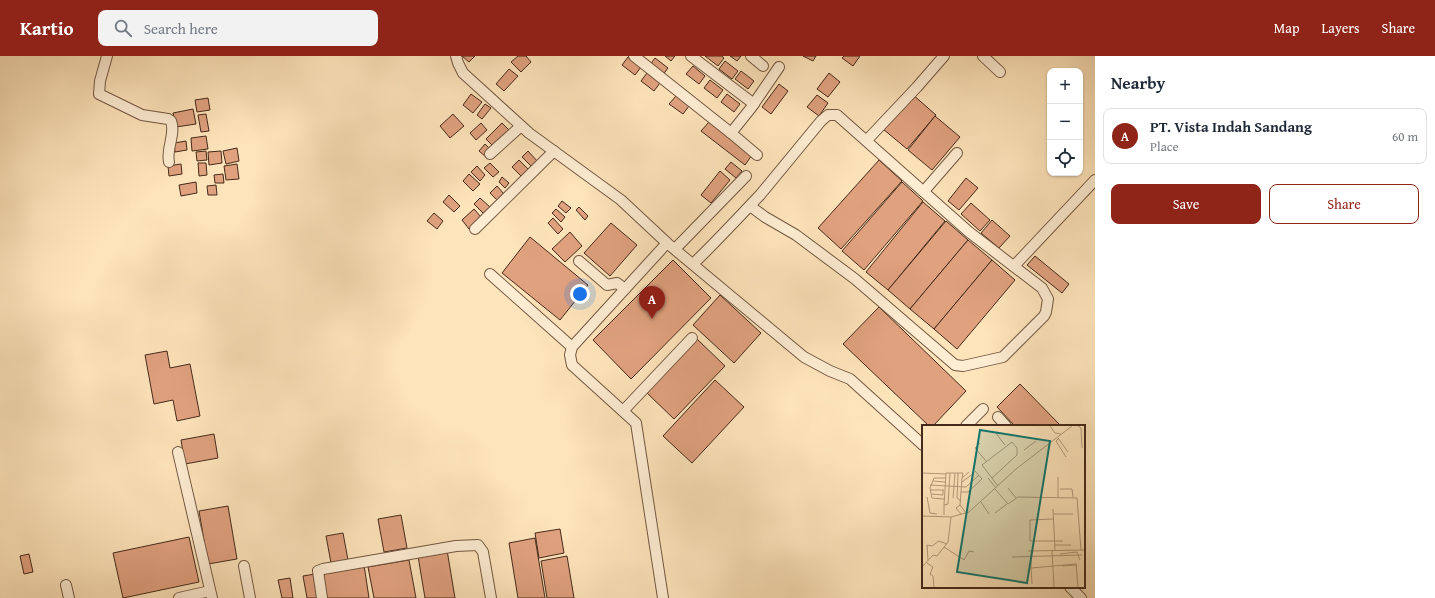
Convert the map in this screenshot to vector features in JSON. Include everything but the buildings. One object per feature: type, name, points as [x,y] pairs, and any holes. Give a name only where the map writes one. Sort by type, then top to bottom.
[{"type":"street","points":[[107,56],[100,81],[99,94],[142,115],[168,119],[171,121],[173,127],[169,146],[169,162]]},
{"type":"street","points":[[456,56],[463,73],[521,126],[621,200],[671,246],[804,357],[830,371],[850,379],[922,444]]},
{"type":"street","points":[[634,56],[757,155]]},
{"type":"street","points":[[690,56],[754,104]]},
{"type":"street","points":[[751,56],[763,66]]},
{"type":"street","points":[[867,140],[944,56]]},
{"type":"street","points":[[983,56],[1000,72]]},
{"type":"street","points":[[731,133],[754,104],[779,67]]},
{"type":"street","points":[[693,264],[760,195],[821,121],[828,115],[837,115],[969,232],[1042,288],[1048,299],[1046,312],[1044,316],[1003,357],[959,366],[855,279],[796,235],[765,217],[750,206]]},
{"type":"street","points":[[490,154],[521,126]]},
{"type":"street","points":[[475,229],[554,151]]},
{"type":"street","points":[[924,191],[957,153]]},
{"type":"street","points":[[663,598],[636,423],[572,365],[570,355],[572,347],[625,288],[746,176]]},
{"type":"street","points":[[1014,266],[1095,180]]},
{"type":"street","points":[[579,261],[607,285],[617,283],[625,288]]},
{"type":"street","points":[[490,274],[572,347]]},
{"type":"street","points":[[623,411],[692,338]]},
{"type":"street","points":[[967,425],[983,409]]},
{"type":"street","points":[[178,452],[211,595],[179,598]]},
{"type":"street","points":[[322,598],[318,572],[323,569],[471,544],[478,545],[483,552],[491,598]]},
{"type":"street","points":[[244,566],[250,598]]},
{"type":"street","points":[[66,585],[69,598]]},
{"type":"street","points":[[1071,588],[1081,598]]},
{"type":"place","name":"PT. Vista Indah Sandang","points":[[652,319]]}]
